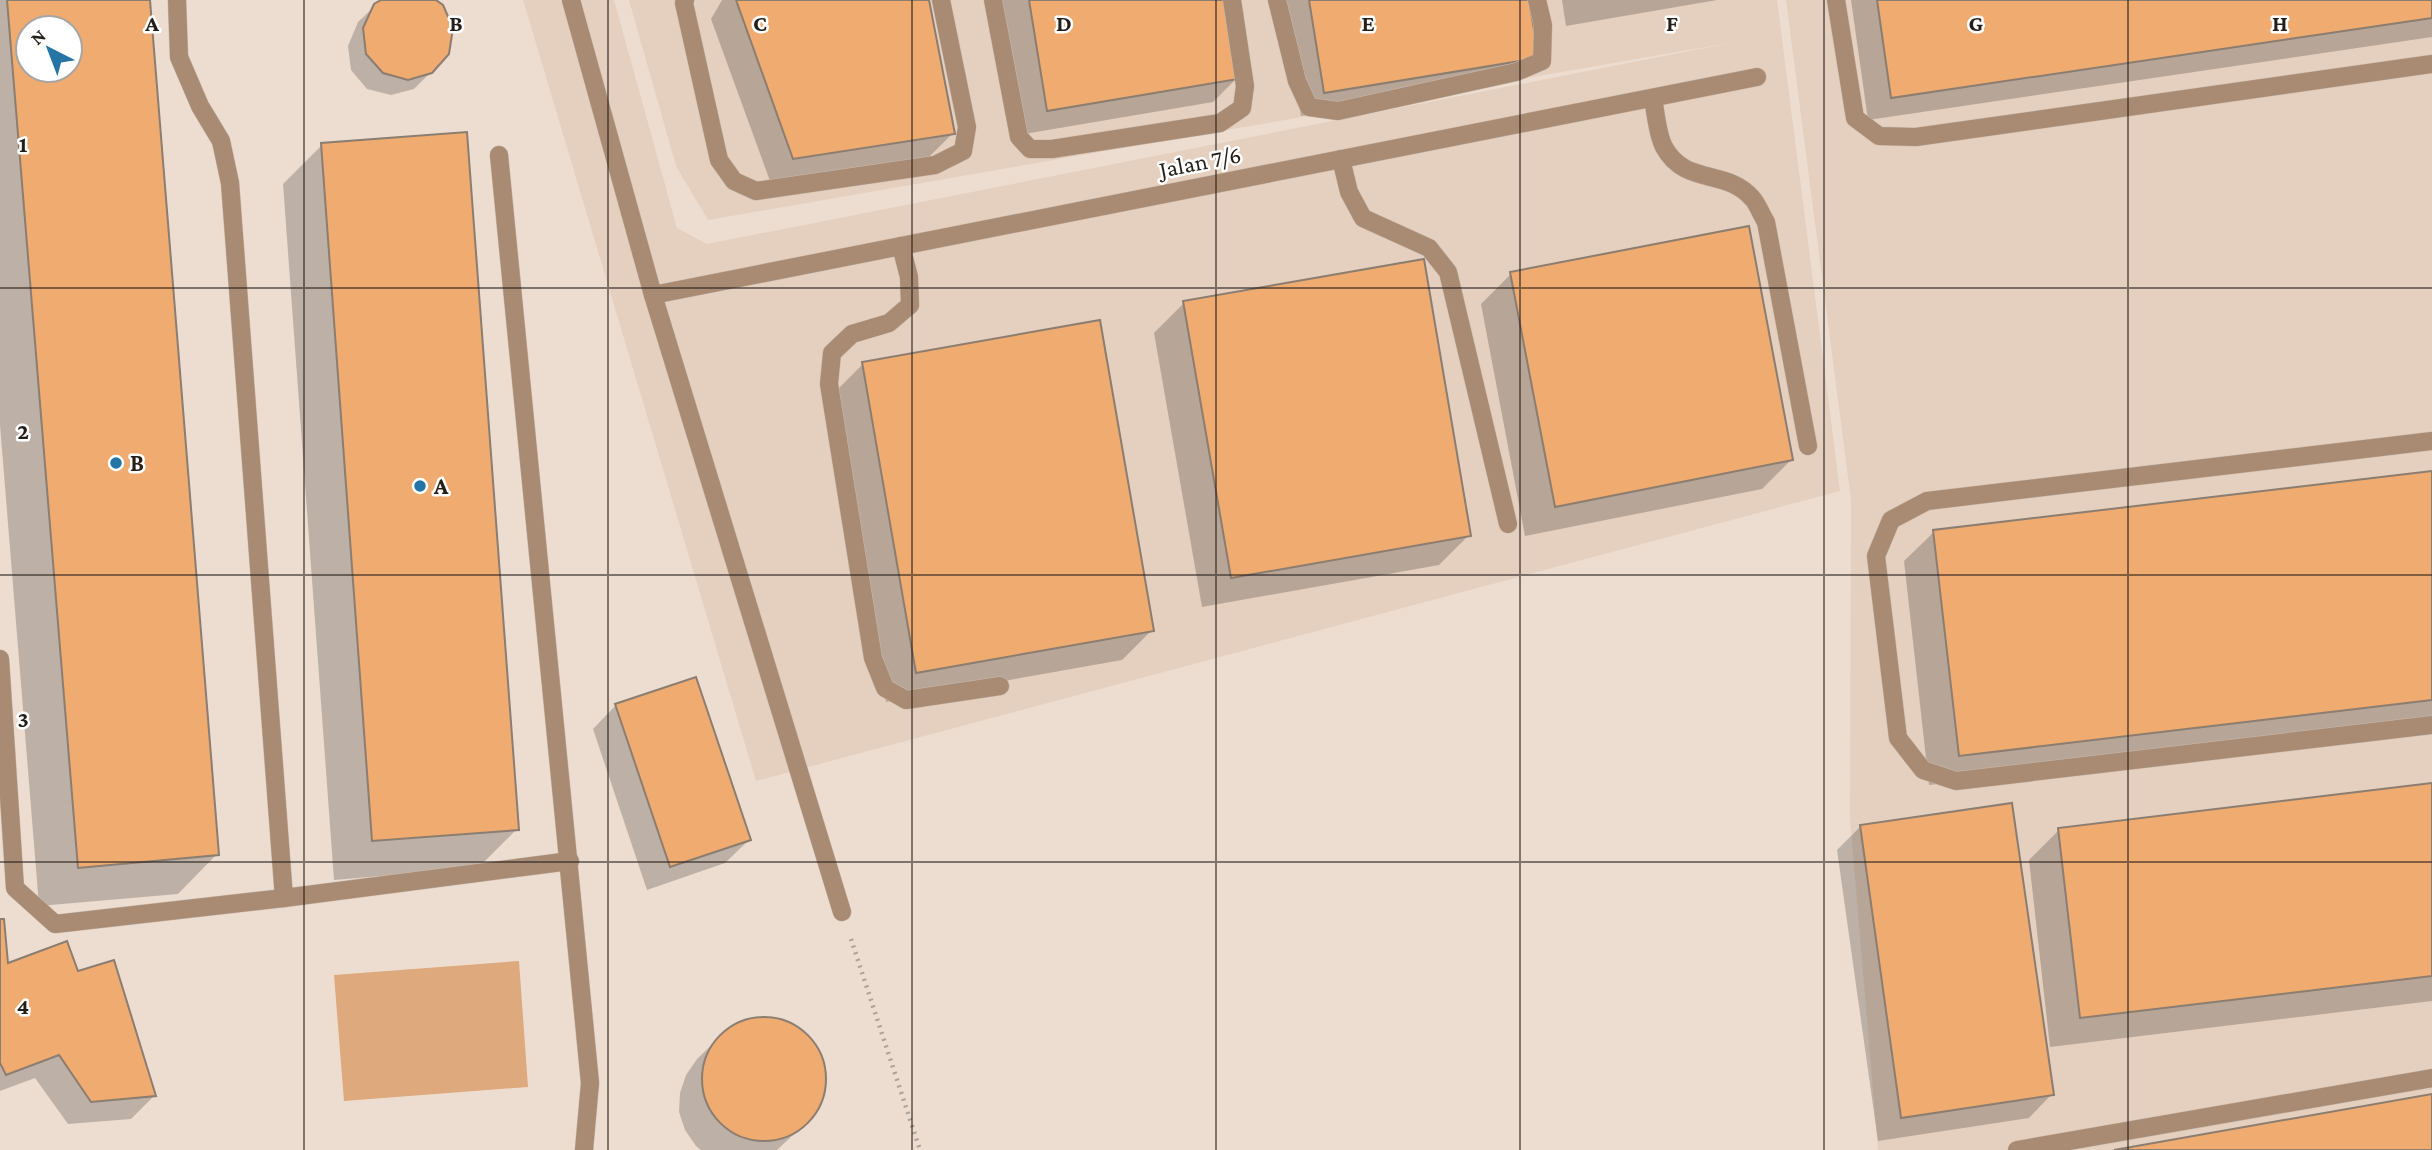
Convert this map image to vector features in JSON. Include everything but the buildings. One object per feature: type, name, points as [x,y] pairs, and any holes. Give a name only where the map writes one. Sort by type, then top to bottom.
[{"type":"street","points":[[177,0],[179,57],[200,106],[221,141],[230,183],[284,898]]},
{"type":"street","points":[[571,0],[653,295],[842,912]]},
{"type":"street","points":[[685,0],[719,160],[734,181],[757,191],[935,165],[963,151],[967,127],[941,0]]},
{"type":"street","points":[[993,0],[1019,137],[1030,149],[1052,149],[1220,123],[1242,108],[1245,86],[1232,0]]},
{"type":"street","points":[[1277,0],[1297,81],[1309,107],[1338,111],[1516,72],[1542,61],[1543,25],[1537,0]]},
{"type":"street","points":[[1836,0],[1855,118],[1879,136],[1916,137],[2432,64]]},
{"type":"street","name":"Jalan 7/6","points":[[653,295],[1757,77]]},
{"type":"street","points":[[1653,99],[1663,146],[1673,159],[1689,173],[1727,180],[1752,197],[1766,222],[1808,446]]},
{"type":"street","points":[[499,155],[590,1083],[584,1150]]},
{"type":"street","points":[[1341,159],[1349,192],[1363,218],[1429,248],[1448,272],[1508,524]]},
{"type":"street","points":[[901,246],[909,277],[910,305],[890,323],[852,334],[832,353],[829,384],[873,658],[884,688],[906,700],[1000,685]]},
{"type":"street","points":[[2432,440],[1927,501],[1891,520],[1876,556],[1898,738],[1923,770],[1956,781],[2432,725]]},
{"type":"street","points":[[0,659],[15,888],[55,924],[570,861]]},
{"type":"street","points":[[2017,1150],[2432,1079]]},
{"type":"path","points":[[842,912],[920,1150]]},
{"type":"shaded area","points":[[523,0],[614,0],[677,228],[707,244],[1735,42],[708,220],[676,166],[629,0],[1777,0],[1840,491],[756,781]]},
{"type":"shaded area","points":[[1786,0],[2432,0],[2432,1150],[1878,1150],[1850,818],[1851,500]]},
{"type":"shaded area","points":[[519,961],[528,1087],[344,1101],[334,975]]},
{"type":"place","name":"B","points":[[116,463]]},
{"type":"place","name":"A","points":[[420,486]]}]
